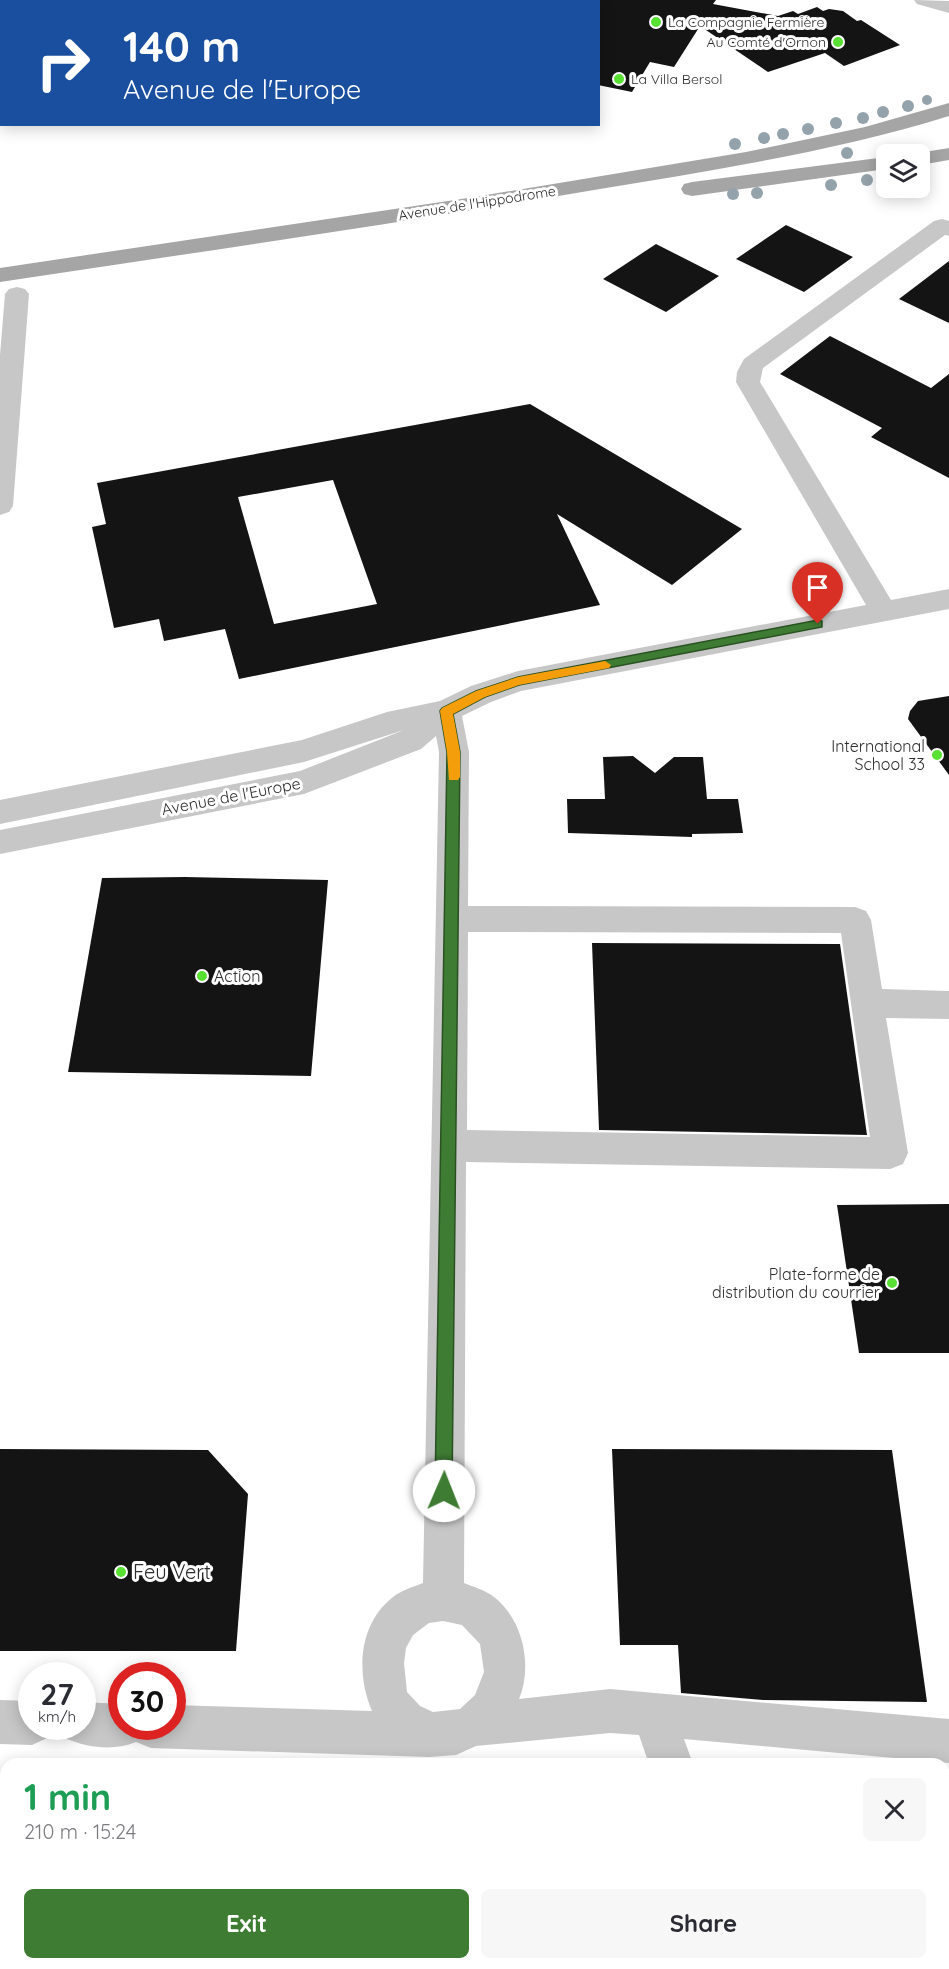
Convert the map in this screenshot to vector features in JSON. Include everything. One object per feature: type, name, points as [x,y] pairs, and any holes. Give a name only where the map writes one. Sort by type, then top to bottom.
[{"type":"main road","name":"Avenue de l'Hippodrome","points":[[0,275],[522,196],[723,161],[908,123],[949,109]]},
{"type":"main road","points":[[930,157],[949,154]]},
{"type":"main road","name":"Avenue de l'Hippodrome","points":[[27,293],[525,213],[876,164]]},
{"type":"street","points":[[924,0],[949,7]]},
{"type":"street","points":[[884,612],[748,382],[749,372],[753,364],[942,226],[949,229]]},
{"type":"street","points":[[0,506],[27,293]]},
{"type":"street","name":"Avenue de l'Europe","points":[[0,813],[304,752],[387,723],[446,711],[481,694],[518,681],[949,599]]},
{"type":"street","points":[[442,1600],[454,752],[446,711]]},
{"type":"street","name":"Avenue de l'Europe","points":[[0,842],[304,782],[411,741],[446,711]]},
{"type":"street","points":[[448,1146],[890,1154],[855,920],[452,919]]},
{"type":"street","points":[[867,1003],[949,1005]]},
{"type":"street","points":[[186,1726],[461,1730],[492,1710],[502,1691],[506,1669],[503,1647],[494,1627],[480,1612],[462,1603],[442,1600],[424,1604],[406,1614],[393,1629],[384,1648],[381,1669],[384,1690],[393,1709],[408,1724],[425,1733],[461,1730],[610,1711],[949,1741]]},
{"type":"street","points":[[653,1715],[669,1758]]},
{"type":"street","points":[[0,1722],[18,1723]]},
{"type":"building","points":[[600,0],[716,0],[713,4],[778,16],[793,11],[798,14],[817,7],[823,11],[829,9],[843,11],[900,45],[844,66],[825,53],[768,72],[700,26],[674,67],[650,62],[632,92],[600,85]]},
{"type":"building","points":[[786,225],[853,257],[804,292],[736,259]]},
{"type":"building","points":[[656,244],[719,276],[666,312],[603,279]]},
{"type":"building","points":[[949,261],[949,323],[899,299]]},
{"type":"building","points":[[830,336],[931,388],[949,374],[949,478],[871,437],[882,428],[780,374]]},
{"type":"building","points":[[530,404],[742,529],[672,585],[557,514],[600,605],[239,679],[225,629],[164,641],[159,619],[114,628],[92,527],[106,524],[97,483]],"holes":[[[333,480],[377,604],[274,624],[238,497]]]},
{"type":"building","name":"International School 33","points":[[949,696],[949,775],[908,719],[910,711],[918,701]]},
{"type":"building","points":[[633,756],[655,773],[674,757],[703,757],[707,799],[738,799],[743,833],[692,834],[692,837],[568,833],[567,799],[605,799],[603,757]]},
{"type":"building","name":"Action","points":[[102,878],[328,880],[311,1076],[68,1072]]},
{"type":"building","points":[[592,943],[840,944],[867,1135],[599,1130]]},
{"type":"building","points":[[949,1204],[949,1353],[859,1353],[837,1205]]},
{"type":"building","name":"Feu Vert","points":[[0,1449],[208,1450],[248,1494],[236,1651],[0,1651]]},
{"type":"building","points":[[612,1449],[892,1450],[927,1702],[763,1700],[681,1693],[678,1645],[620,1645]]},
{"type":"slow traffic","points":[[453,777],[454,752],[446,711],[481,694],[518,681],[605,665]]},
{"type":"place","name":"La Compagnie Fermière","points":[[656,22]]},
{"type":"place","name":"Au Comté d'Ornon","points":[[838,42]]},
{"type":"place","name":"La Villa Bersol","points":[[619,79]]},
{"type":"place","name":"International School 33","points":[[937,755]]},
{"type":"place","name":"Action","points":[[202,976]]},
{"type":"place","name":"Plate-forme de distribution du courrier","points":[[892,1283]]},
{"type":"place","name":"Feu Vert","points":[[121,1572]]},
{"type":"route","points":[[444,1491],[454,752],[446,711],[481,694],[518,681],[818,624]]}]
